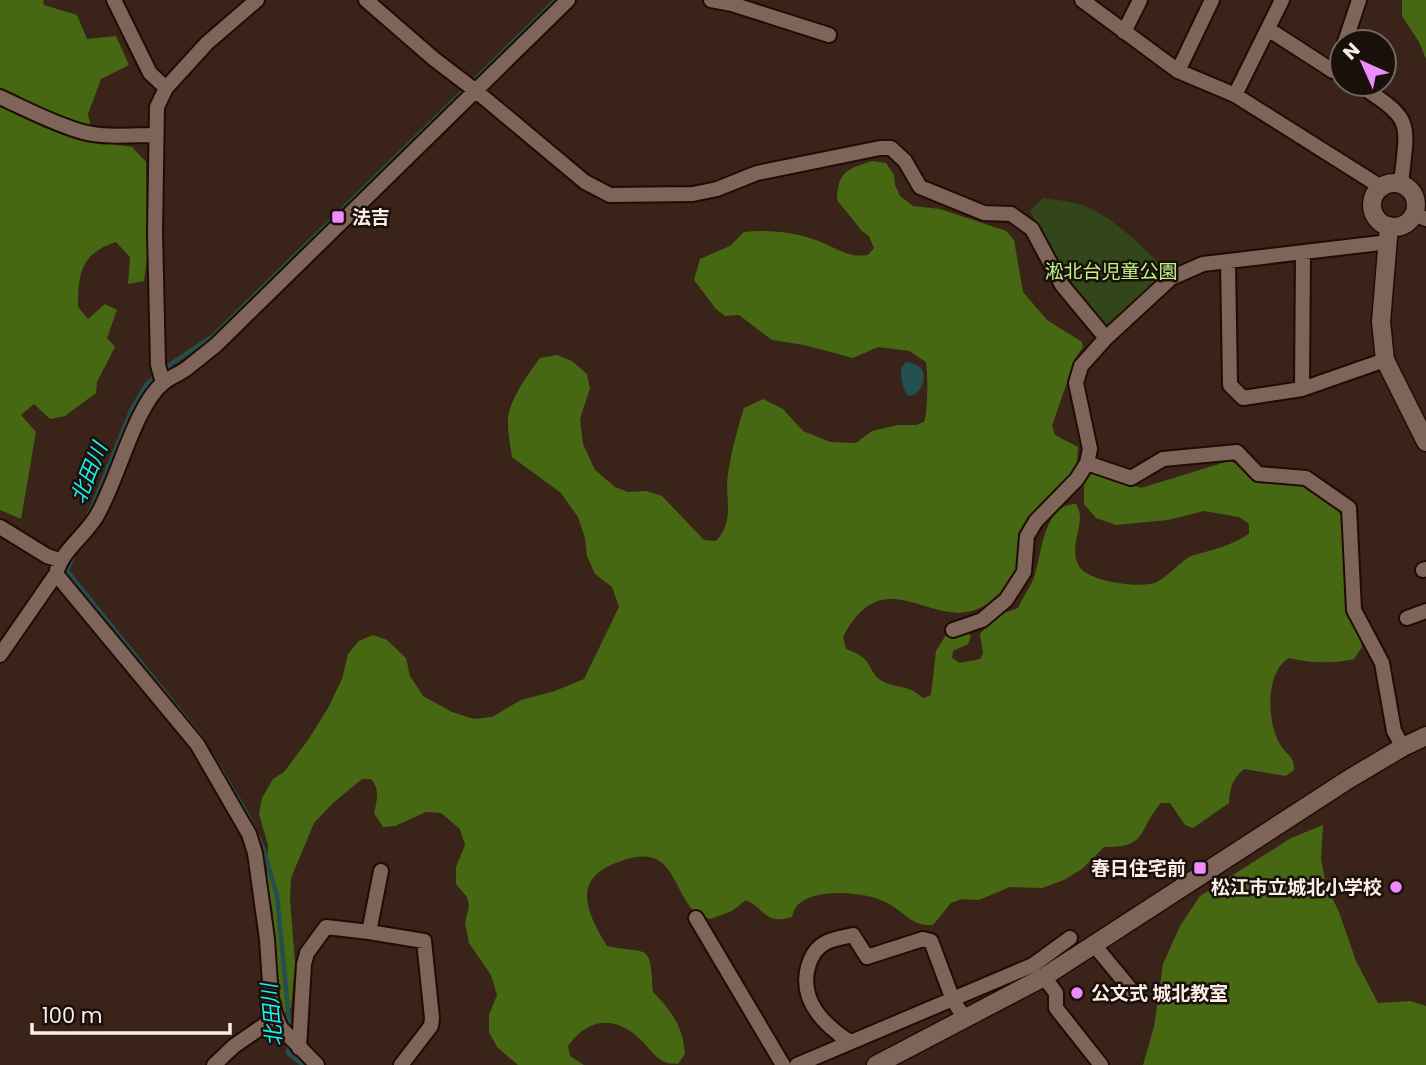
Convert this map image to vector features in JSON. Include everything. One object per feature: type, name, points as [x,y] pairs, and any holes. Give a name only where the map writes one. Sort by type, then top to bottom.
[{"type":"street","points":[[114,0],[150,73],[166,88]]},
{"type":"street","points":[[163,383],[158,365],[155,135],[157,107],[166,88],[206,43],[257,0]]},
{"type":"street","points":[[366,0],[585,182],[610,195],[693,194],[717,189],[757,173],[891,148],[899,153],[920,187],[984,213],[1011,214],[1031,229],[1062,285],[1106,338]]},
{"type":"street","points":[[0,655],[108,496],[140,417],[163,383],[185,370],[216,345],[568,0]]},
{"type":"street","points":[[711,0],[732,4],[829,35]]},
{"type":"street","points":[[1082,0],[1178,71],[1235,96],[1381,187]]},
{"type":"street","points":[[1124,32],[1140,0]]},
{"type":"street","points":[[1178,71],[1212,0]]},
{"type":"street","points":[[1235,96],[1282,0]]},
{"type":"street","points":[[1350,28],[1359,0]]},
{"type":"street","points":[[1268,29],[1328,68]]},
{"type":"street","points":[[0,97],[83,132],[155,135]]},
{"type":"street","points":[[1379,98],[1400,114],[1405,124],[1401,184]]},
{"type":"street","points":[[953,630],[982,620],[1006,600],[1024,572],[1027,536],[1036,521],[1077,479],[1087,463],[1090,449],[1076,383],[1077,374],[1086,358],[1171,278],[1203,264],[1303,253],[1389,234],[1420,217],[1412,193],[1401,184],[1387,183],[1375,192],[1371,206],[1389,234],[1381,322],[1385,360],[1426,442]]},
{"type":"street","points":[[1302,389],[1303,253]]},
{"type":"street","points":[[1228,262],[1230,385],[1243,398],[1302,389],[1385,360]]},
{"type":"street","points":[[1087,463],[1131,478],[1163,459],[1237,452],[1258,474],[1306,478],[1349,508],[1354,610],[1382,663],[1394,731],[1403,747]]},
{"type":"street","points":[[0,527],[47,556],[58,567],[197,744],[249,834],[256,853],[271,998],[279,1022],[296,1045],[317,1065]]},
{"type":"street","points":[[1407,618],[1426,611]]},
{"type":"street","points":[[876,1065],[1044,977],[1286,820],[1403,747],[1426,736]]},
{"type":"street","points":[[369,932],[381,871]]},
{"type":"street","points":[[696,918],[783,1065]]},
{"type":"street","points":[[296,1045],[304,964],[307,953],[326,927],[424,941],[431,1026],[401,1065]]},
{"type":"street","points":[[850,1042],[833,1030],[810,1003],[806,980],[811,956],[828,941],[853,935],[867,957],[923,939],[931,941],[953,1000],[965,1019]]},
{"type":"street","points":[[797,1065],[1033,965],[1070,938]]},
{"type":"street","points":[[1095,946],[1133,992]]},
{"type":"street","points":[[1044,977],[1056,993],[1056,1008],[1101,1065]]},
{"type":"street","points":[[214,1065],[234,1046],[279,1022]]},
{"type":"green space","points":[[0,0],[43,0],[44,5],[77,15],[87,39],[116,36],[129,65],[101,79],[88,114],[94,141],[132,147],[146,162],[147,258],[144,281],[128,284],[130,257],[116,242],[95,252],[84,266],[79,284],[78,307],[88,319],[105,304],[117,310],[107,338],[115,347],[97,382],[96,393],[65,416],[50,419],[34,404],[21,415],[36,432],[21,519],[0,510]]},
{"type":"green space","points":[[1402,0],[1426,0],[1426,59],[1419,42],[1402,16]]},
{"type":"green space","points":[[872,161],[886,163],[894,175],[900,196],[913,206],[940,209],[1006,231],[1014,240],[1023,292],[1047,320],[1082,342],[1083,347],[1075,359],[1052,426],[1055,435],[1078,447],[1076,466],[1070,476],[1036,509],[1025,524],[1019,570],[1006,589],[977,609],[957,613],[897,599],[879,601],[861,612],[843,637],[846,649],[862,657],[882,681],[911,690],[923,698],[931,695],[936,651],[946,635],[966,631],[971,636],[968,644],[953,651],[952,658],[960,663],[980,659],[983,653],[980,634],[996,616],[1018,608],[1034,578],[1051,520],[1065,506],[1076,504],[1079,511],[1075,550],[1079,566],[1092,576],[1114,582],[1137,585],[1155,583],[1189,557],[1225,546],[1249,534],[1249,524],[1239,517],[1204,511],[1168,520],[1116,525],[1096,518],[1084,504],[1084,484],[1091,474],[1105,475],[1141,488],[1229,461],[1313,490],[1333,505],[1344,518],[1362,647],[1354,659],[1346,661],[1321,662],[1289,658],[1275,675],[1270,699],[1273,725],[1281,746],[1292,759],[1294,770],[1286,776],[1244,769],[1232,784],[1229,803],[1193,828],[1185,825],[1170,803],[1161,803],[1135,841],[1118,847],[1104,847],[1082,869],[1064,880],[1042,888],[1010,887],[979,900],[962,899],[951,903],[933,925],[913,921],[877,899],[842,893],[808,898],[797,906],[792,917],[783,919],[771,918],[746,900],[732,911],[710,919],[689,906],[671,874],[660,861],[643,857],[616,863],[602,870],[593,879],[588,889],[589,911],[607,946],[640,951],[648,957],[653,992],[675,1020],[682,1036],[685,1054],[678,1064],[667,1063],[632,1033],[622,1027],[603,1023],[585,1029],[568,1046],[570,1056],[584,1065],[518,1065],[497,1047],[489,1032],[489,1015],[497,995],[491,975],[469,943],[465,923],[469,906],[467,897],[456,884],[456,867],[465,845],[460,829],[441,813],[426,812],[395,826],[383,827],[374,813],[376,787],[371,779],[362,779],[314,823],[291,878],[295,964],[291,1008],[284,1013],[281,1011],[276,990],[273,914],[267,880],[268,845],[259,814],[262,798],[273,779],[284,772],[308,740],[328,708],[342,679],[348,654],[359,641],[373,635],[387,640],[406,658],[410,676],[423,696],[452,712],[474,719],[492,717],[521,700],[555,691],[584,679],[619,607],[612,587],[595,574],[587,556],[578,517],[561,493],[512,457],[509,412],[518,391],[540,358],[557,355],[572,361],[587,374],[590,388],[580,419],[583,444],[595,470],[615,487],[628,492],[647,491],[662,496],[704,540],[716,541],[726,525],[728,473],[744,408],[763,399],[783,409],[803,431],[830,442],[856,443],[872,431],[924,422],[926,362],[909,351],[878,347],[853,358],[772,340],[739,315],[725,316],[716,309],[694,280],[700,259],[730,246],[744,232],[773,231],[793,234],[849,254],[868,255],[874,248],[869,236],[837,200],[839,183],[845,173]]},
{"type":"green space","name":"淞北台児童公園","points":[[1043,198],[1082,205],[1106,217],[1140,244],[1168,274],[1110,325],[1105,325],[1065,274],[1030,211]]},
{"type":"green space","points":[[1323,825],[1321,859],[1326,885],[1339,912],[1356,961],[1378,1003],[1410,1001],[1426,1006],[1426,1065],[1143,1065],[1154,1027],[1163,964],[1180,926],[1200,896],[1291,838]]},
{"type":"water","points":[[906,362],[919,366],[924,374],[922,385],[915,395],[908,396],[903,386],[901,368]]},
{"type":"waterway","name":"北田川","points":[[87,519],[132,409],[147,384],[213,336],[556,0]]},
{"type":"waterway","name":"北田川","points":[[74,553],[67,571],[203,740]]},
{"type":"waterway","name":"北田川","points":[[211,754],[247,814],[263,848],[277,896],[290,1030]]},
{"type":"waterway","name":"北田川","points":[[289,1042],[288,1053],[303,1065]]},
{"type":"place","name":"法吉","points":[[338,217]]},
{"type":"place","name":"春日住宅前","points":[[1200,868]]},
{"type":"place","name":"松江市立城北小学校","points":[[1396,887]]},
{"type":"place","name":"公文式 城北教室","points":[[1077,993]]}]
